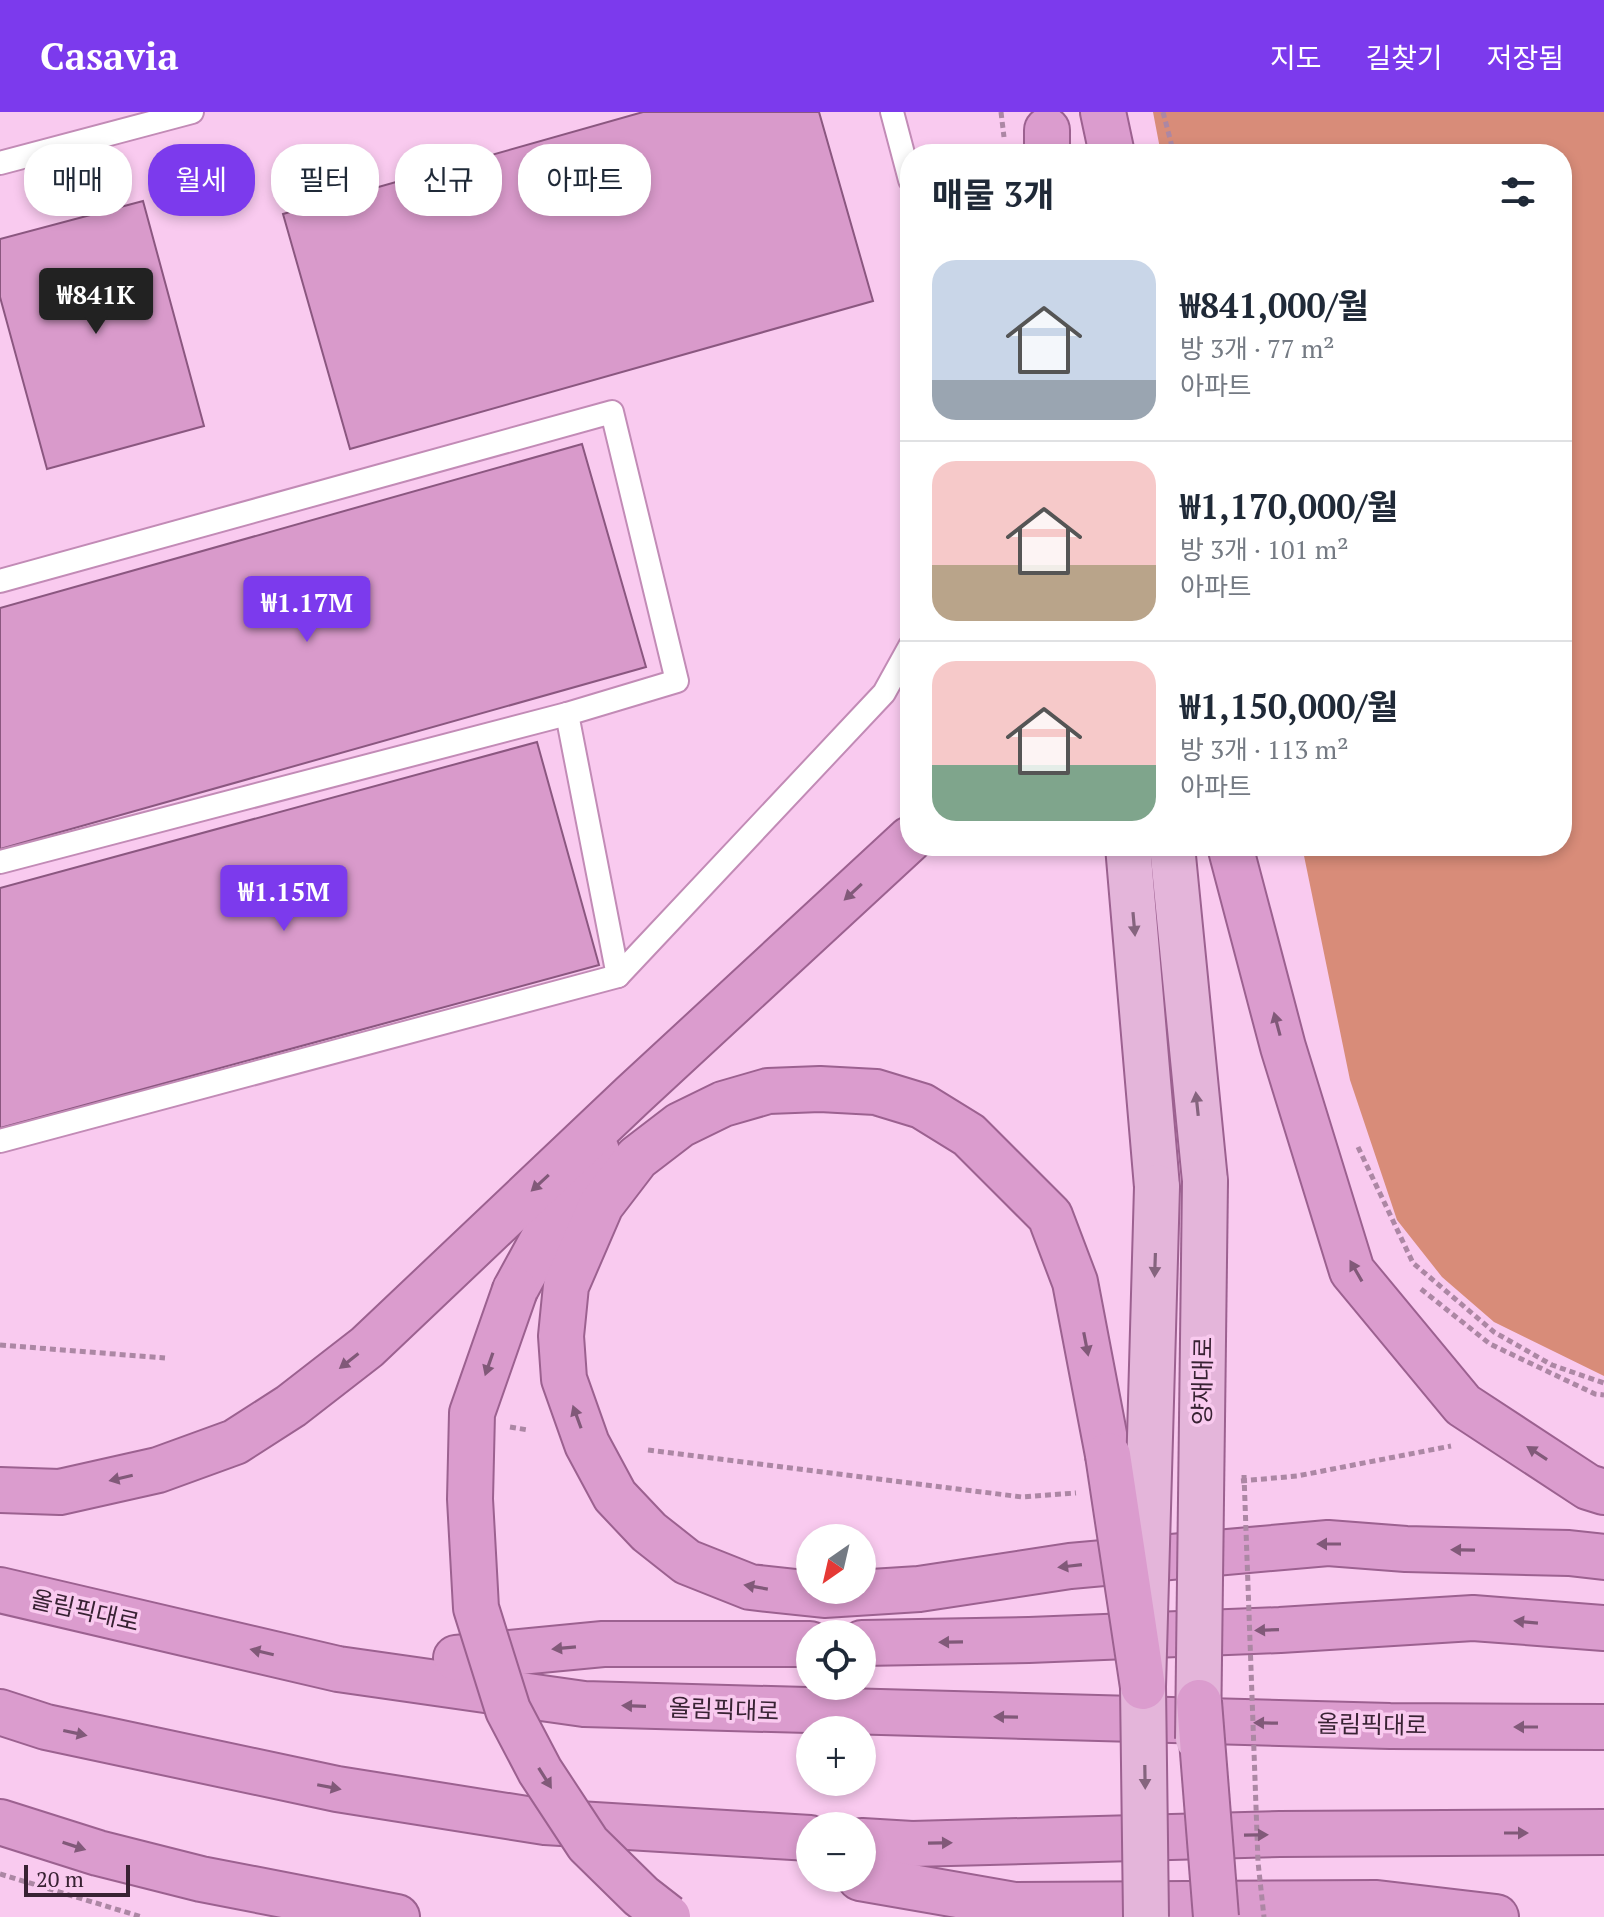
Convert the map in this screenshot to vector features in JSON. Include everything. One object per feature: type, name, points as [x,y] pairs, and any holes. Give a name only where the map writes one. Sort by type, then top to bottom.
[{"type":"highway","points":[[1103,112],[1110,144]]},
{"type":"highway","points":[[0,1490],[60,1492],[158,1470],[235,1442],[291,1406],[367,1347],[900,848]]},
{"type":"highway","points":[[1233,856],[1283,1047],[1352,1271],[1463,1405],[1588,1487],[1604,1492]]},
{"type":"highway","points":[[1143,1687],[1108,1455],[1075,1282],[1050,1216],[969,1135],[922,1106],[876,1092],[820,1089],[768,1091],[723,1104],[680,1125],[637,1158],[601,1205],[566,1286],[561,1336],[564,1379],[587,1444],[615,1496],[649,1532],[687,1562],[750,1587],[824,1595],[919,1589],[1070,1566],[1313,1544],[1587,1555]]},
{"type":"highway","points":[[633,1095],[545,1235],[515,1290],[472,1413],[470,1499],[476,1608],[508,1710],[540,1771],[588,1844],[641,1896],[668,1917]]},
{"type":"highway","name":"올림픽대로","points":[[0,1590],[338,1669],[584,1704],[1342,1725],[1604,1727]]},
{"type":"highway","points":[[876,1643],[1218,1633],[1473,1618],[1604,1628]]},
{"type":"highway","points":[[338,1669],[603,1644],[796,1644]]},
{"type":"highway","points":[[1199,1702],[1216,1917]]},
{"type":"highway","points":[[0,1712],[46,1727],[337,1789],[796,1867]]},
{"type":"highway","points":[[0,1822],[98,1853],[201,1879],[397,1917]]},
{"type":"highway","points":[[545,1822],[796,1837]]},
{"type":"highway","points":[[876,1842],[912,1844],[1280,1834],[1604,1832]]},
{"type":"highway","points":[[876,1881],[1015,1905],[1377,1903],[1496,1917]]},
{"type":"main road","points":[[1092,112],[1096,144]]},
{"type":"main road","points":[[1129,856],[1157,1187],[1143,1687],[1146,1917]]},
{"type":"main road","name":"양재대로","points":[[1173,856],[1205,1181],[1195,1917]]},
{"type":"lane","points":[[0,163],[192,112]]},
{"type":"lane","points":[[892,112],[900,144]]},
{"type":"lane","points":[[0,581],[612,412],[677,681],[567,714],[0,862]]},
{"type":"lane","points":[[0,1141],[618,976],[884,693],[900,664]]},
{"type":"lane","points":[[567,714],[618,976]]},
{"type":"path","points":[[1163,112],[1171,144]]},
{"type":"path","points":[[1355,1139],[1413,1263],[1494,1332],[1552,1365],[1604,1383]]},
{"type":"path","points":[[1411,1281],[1490,1344],[1595,1394],[1604,1395]]},
{"type":"path","points":[[0,1345],[165,1358]]},
{"type":"path","points":[[1236,1481],[1297,1476],[1451,1446]]},
{"type":"path","points":[[648,1450],[1022,1497],[1083,1492]]},
{"type":"path","points":[[1244,1468],[1258,1862],[1264,1917]]},
{"type":"path","points":[[0,1874],[142,1917]]},
{"type":"shaded area","points":[[1153,112],[1604,112],[1604,1376],[1494,1322],[1442,1277],[1397,1220],[1350,1080],[1304,856],[1572,856],[1572,144],[1159,144]]},
{"type":"building","points":[[643,112],[819,112],[873,301],[350,449],[284,216],[379,216],[379,187],[395,182],[395,216],[502,216],[502,152],[518,147],[518,216],[651,216],[651,144],[530,144]]},
{"type":"building","points":[[143,201],[204,426],[47,469],[0,297],[0,239],[87,216],[132,216],[132,204]]},
{"type":"building","points":[[582,444],[646,667],[0,849],[0,608]]},
{"type":"building","points":[[537,742],[599,965],[0,1128],[0,888]]}]
